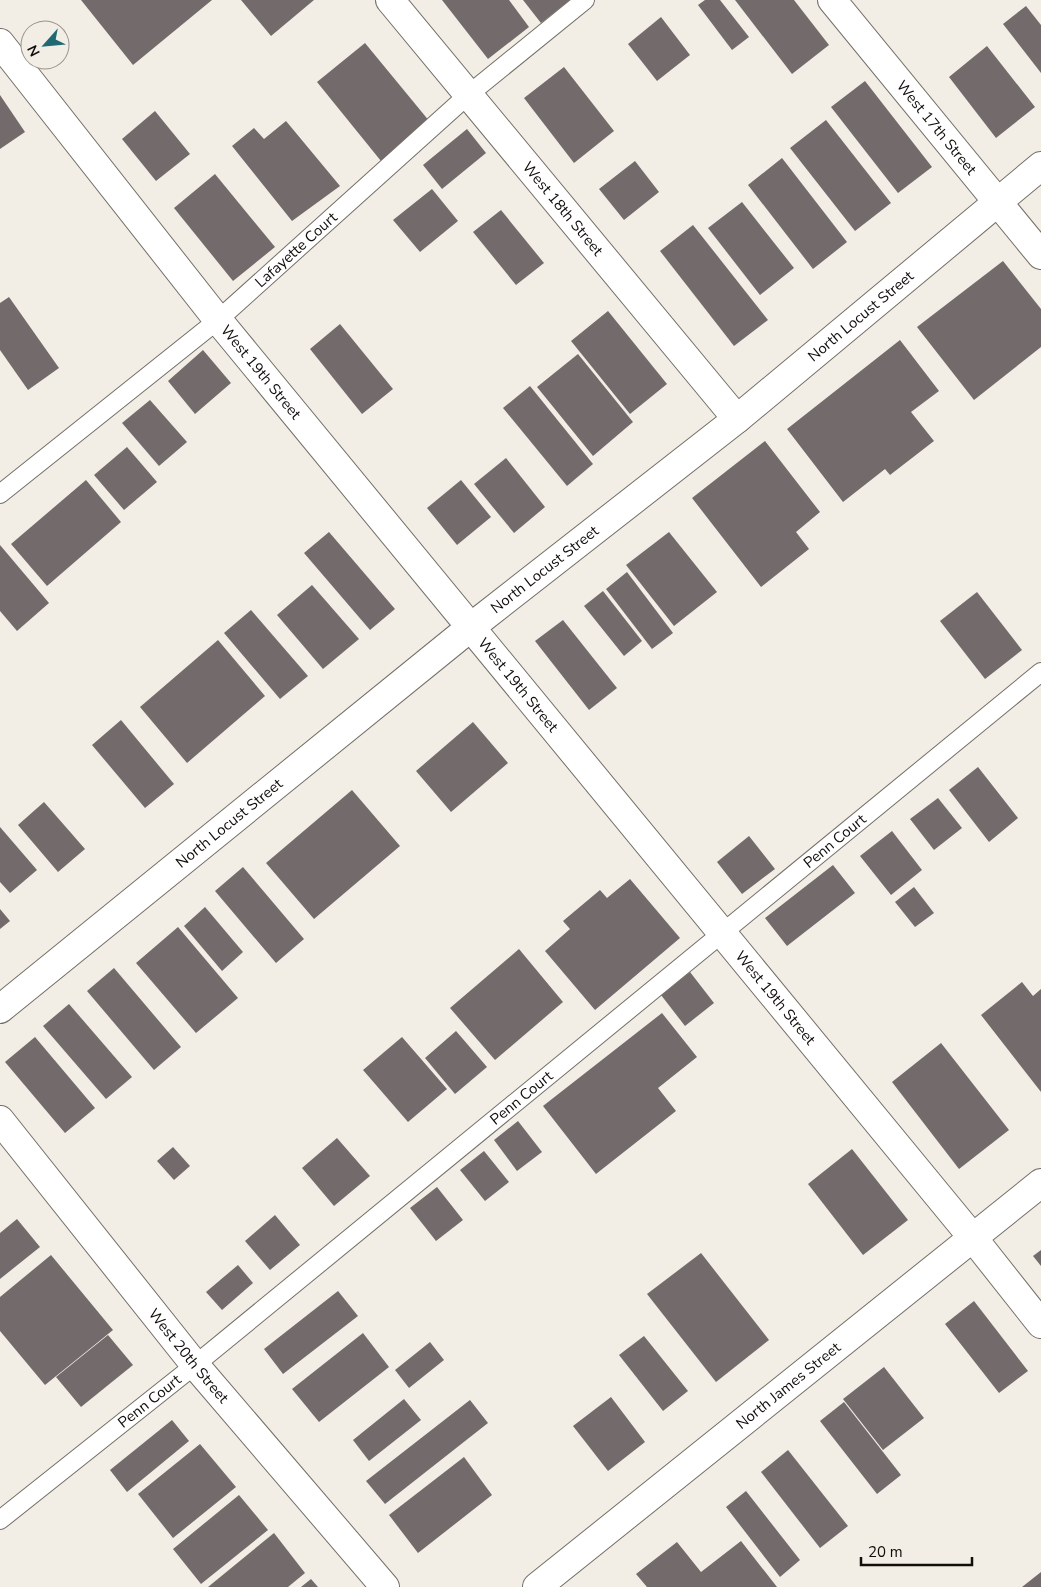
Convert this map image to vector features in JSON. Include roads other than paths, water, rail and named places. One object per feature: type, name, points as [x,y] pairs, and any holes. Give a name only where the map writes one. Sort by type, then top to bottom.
[{"type":"street","name":"West 18th Street","points":[[390,0],[737,418]]},
{"type":"street","name":"West 17th Street","points":[[832,0],[998,200],[1041,255]]},
{"type":"street","name":"West 19th Street","points":[[0,43],[218,320],[974,1238],[1041,1324]]},
{"type":"street","name":"North Locust Street","points":[[0,1009],[472,627],[737,418],[1041,166]]},
{"type":"street","name":"West 20th Street","points":[[0,1120],[195,1365],[385,1587]]},
{"type":"street","name":"North James Street","points":[[537,1587],[1041,1184]]},
{"type":"lane","name":"Lafayette Court","points":[[0,494],[218,320],[468,96],[586,0]]},
{"type":"lane","name":"Penn Court","points":[[0,1520],[195,1365],[1041,672]]}]
